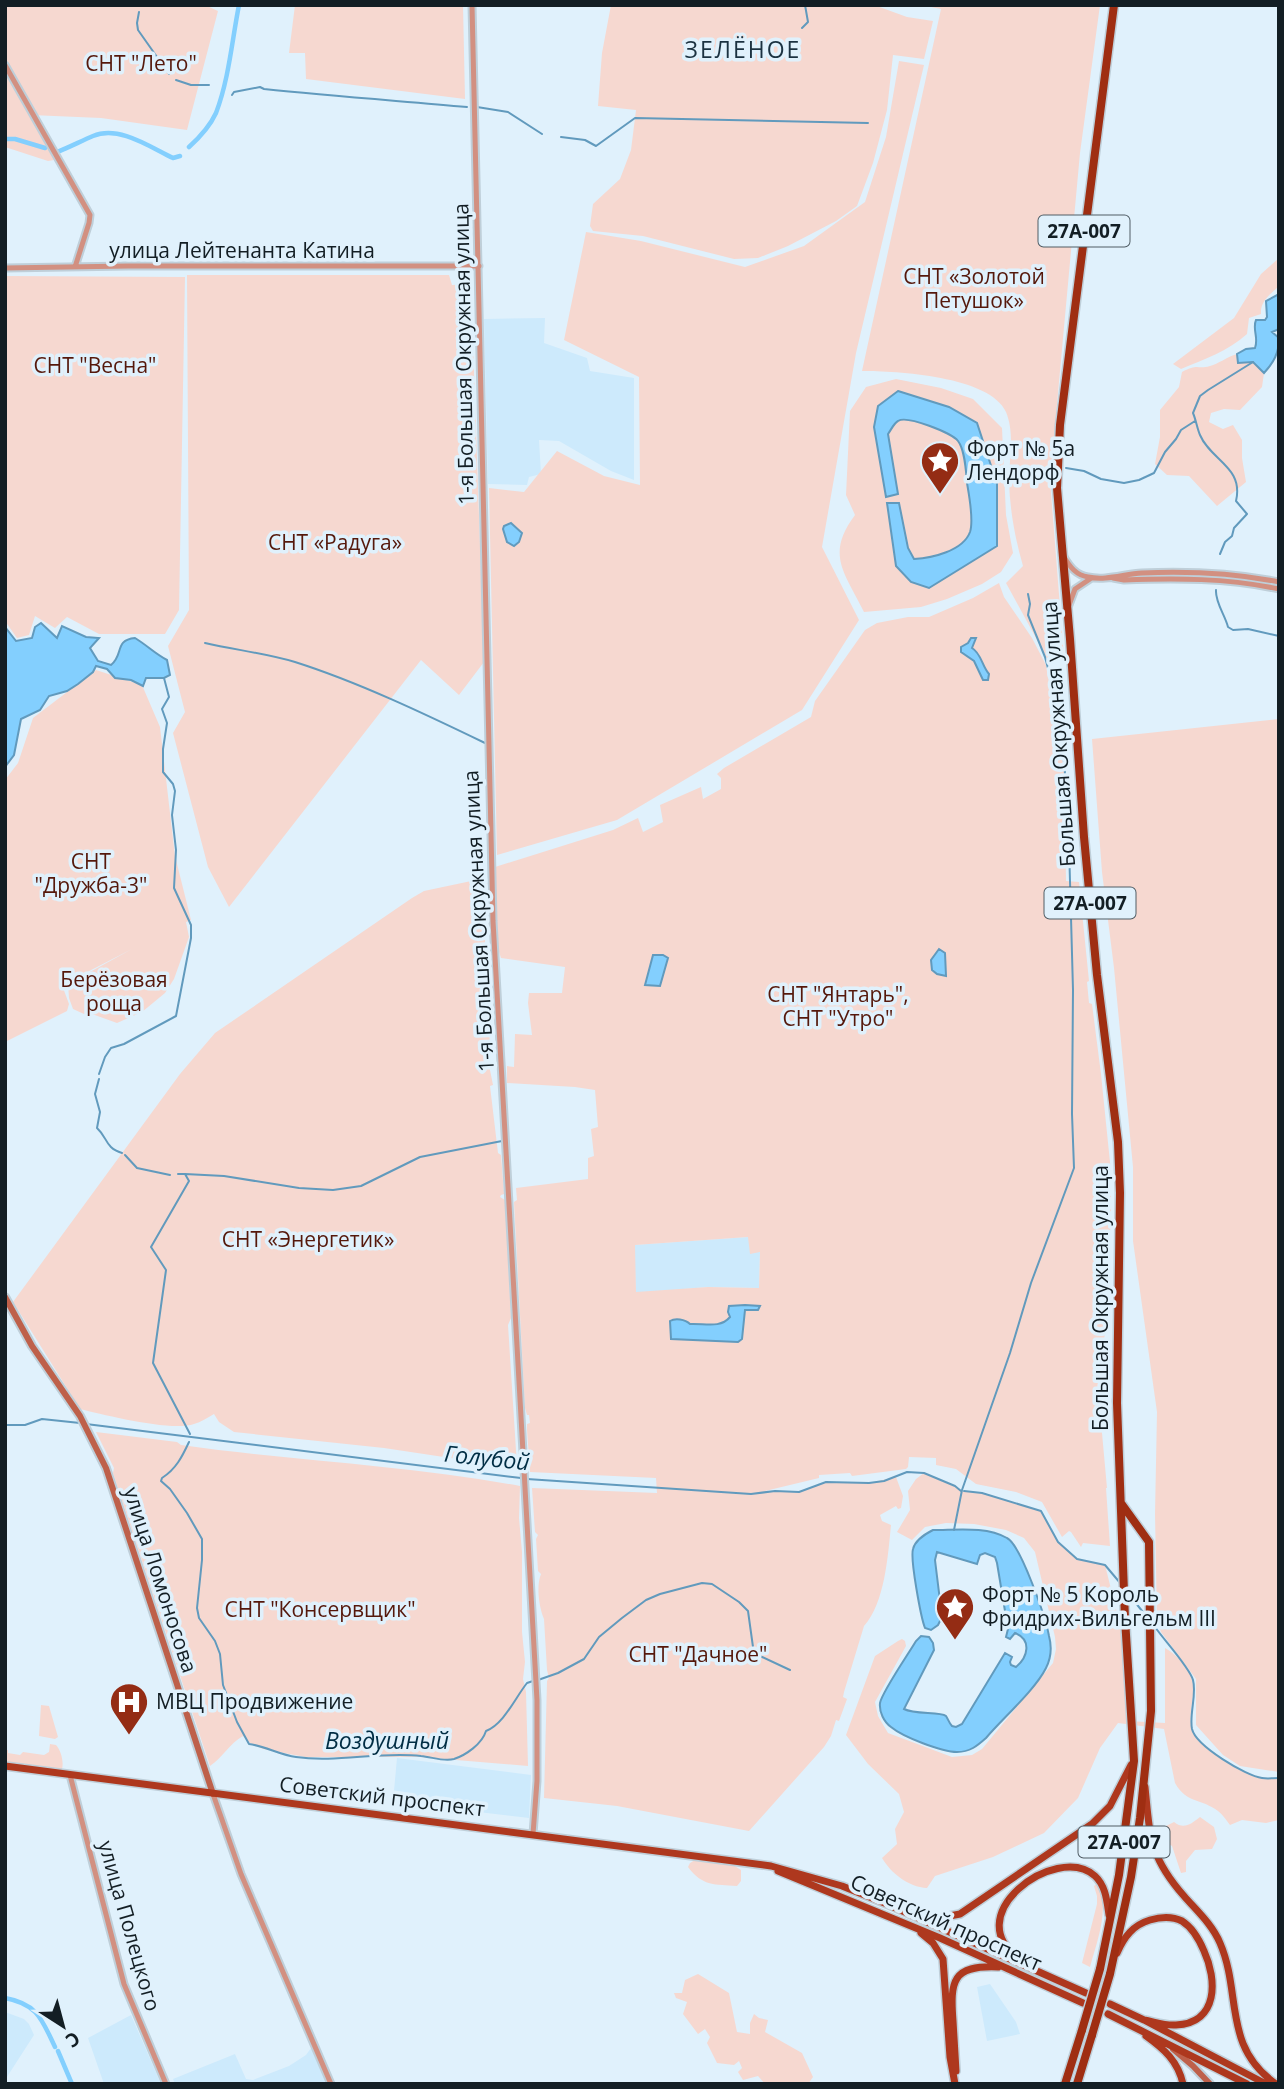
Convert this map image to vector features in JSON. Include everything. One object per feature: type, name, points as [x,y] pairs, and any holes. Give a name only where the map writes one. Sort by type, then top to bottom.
[{"type":"highway","name":"Большая Окружная улица","points":[[1110,1923],[1127,1825],[1133,1761],[1117,1403],[1118,1142],[1085,851],[1057,488],[1060,425],[1114,5]]},
{"type":"highway","points":[[1077,2084],[1113,1961],[1145,1784],[1151,1700],[1149,1542],[1121,1503]]},
{"type":"highway","name":"27А-007","points":[[1065,2081],[1100,1969],[1110,1923]]},
{"type":"main road","name":"улица Ломоносова","points":[[5,1297],[32,1346],[79,1416],[106,1468],[213,1794]]},
{"type":"main road","points":[[887,1904],[927,1917],[945,1918],[960,1914],[1092,1824],[1110,1806],[1133,1761]]},
{"type":"main road","name":"Советский проспект","points":[[5,1766],[754,1863],[789,1870],[887,1904],[1086,1993]]},
{"type":"main road","points":[[1145,1784],[1154,1850],[1167,1874],[1219,1941],[1227,1967],[1240,2037],[1253,2062],[1276,2084]]},
{"type":"main road","name":"Советский проспект","points":[[754,1863],[908,1924],[1083,2003]]},
{"type":"main road","points":[[1054,1979],[1018,1958],[1002,1937],[999,1918],[1011,1895],[1048,1871],[1061,1866],[1074,1866],[1086,1870],[1100,1881],[1106,1895],[1110,1923]]},
{"type":"main road","points":[[1113,1961],[1123,1940],[1134,1928],[1158,1918],[1174,1918],[1182,1922],[1195,1933],[1201,1943],[1211,1968],[1214,1985],[1212,1999],[1205,2011],[1195,2019],[1178,2025],[1144,2020]]},
{"type":"main road","points":[[908,1924],[933,1942],[943,1959],[950,2057],[957,2084]]},
{"type":"main road","points":[[957,2084],[952,1988],[959,1975],[965,1971],[983,1966],[1002,1967]]},
{"type":"main road","points":[[1110,2004],[1266,2084]]},
{"type":"main road","points":[[1108,2014],[1247,2084]]},
{"type":"main road","points":[[1128,2024],[1160,2045],[1170,2055],[1183,2084]]},
{"type":"main road","points":[[1157,2037],[1193,2066],[1210,2084]]},
{"type":"street","name":"1-я Большая Окружная улица","points":[[472,5],[491,870],[537,1722],[537,1781],[533,1834]]},
{"type":"street","points":[[5,65],[90,215],[75,267]]},
{"type":"street","name":"улица Лейтенанта Катина","points":[[5,268],[479,266]]},
{"type":"street","points":[[1063,554],[1075,572],[1093,578],[1209,579],[1279,589]]},
{"type":"street","points":[[1113,578],[1124,574],[1198,573],[1279,582]]},
{"type":"street","points":[[1068,611],[1073,592],[1081,583],[1093,578]]},
{"type":"street","name":"улица Полецкого","points":[[70,1775],[124,1984],[166,2084]]},
{"type":"street","name":"улица Ломоносова","points":[[213,1794],[241,1874],[331,2084]]},
{"type":"shaded area","points":[[545,318],[544,343],[587,358],[590,371],[634,378],[634,480],[611,471],[559,441],[539,440],[541,474],[529,477],[527,485],[488,484],[484,319]]},
{"type":"shaded area","points":[[749,1237],[760,1252],[759,1288],[708,1287],[636,1293],[634,1245]]},
{"type":"shaded area","points":[[397,1758],[531,1775],[529,1818],[393,1802]]},
{"type":"shaded area","points":[[990,1984],[1016,2022],[1020,2034],[987,2041],[977,1987]]},
{"type":"shaded area","points":[[5,2012],[24,2019],[34,2035],[5,2080]]},
{"type":"shaded area","points":[[131,2015],[161,2084],[104,2084],[88,2038]]},
{"type":"shaded area","points":[[311,2048],[327,2084],[175,2084],[173,2079],[235,2054],[246,2079],[253,2080],[289,2066],[306,2055]]},
{"type":"green space","name":"СНТ \"Лето\"","points":[[205,5],[218,11],[187,130],[101,118],[31,115],[54,160],[48,161],[5,147],[5,6]]},
{"type":"green space","points":[[295,5],[463,5],[465,99],[306,79],[305,53],[289,53]]},
{"type":"green space","points":[[611,5],[874,5],[907,17],[933,21],[924,59],[893,55],[887,110],[873,163],[857,206],[836,221],[788,246],[758,258],[734,259],[643,236],[593,231],[590,226],[593,204],[620,179],[631,150],[636,110],[598,106],[602,53]]},
{"type":"green space","name":"СНТ «Золотой Петушок»","points":[[921,5],[1100,5],[1080,153],[1050,480],[1064,658],[1049,662],[1006,583],[1023,566],[1010,503],[1011,438],[1006,412],[997,400],[982,390],[962,383],[918,374],[862,371],[941,9]]},
{"type":"green space","points":[[899,61],[924,65],[856,353],[822,547],[859,620],[802,710],[617,820],[497,855],[489,488],[524,492],[557,451],[604,476],[640,485],[639,377],[564,340],[586,232],[641,241],[745,267],[804,246],[865,202],[886,137]]},
{"type":"green space","points":[[1279,258],[1279,286],[1264,302],[1261,314],[1249,318],[1247,334],[1224,350],[1181,369],[1173,364],[1234,318],[1261,274]]},
{"type":"green space","name":"СНТ «Радуга»","points":[[187,275],[449,275],[452,285],[471,284],[484,662],[459,695],[421,660],[229,907],[208,867],[173,733],[185,712],[168,646],[189,610]]},
{"type":"green space","name":"СНТ \"Весна\"","points":[[5,276],[185,277],[179,610],[165,634],[99,634],[67,617],[55,628],[35,616],[29,635],[17,638],[5,621]]},
{"type":"green space","points":[[1237,354],[1239,363],[1253,362],[1264,373],[1262,387],[1240,410],[1224,409],[1211,413],[1209,422],[1223,429],[1233,425],[1242,440],[1246,482],[1217,506],[1189,476],[1167,475],[1155,464],[1160,437],[1160,410],[1179,387],[1182,372],[1213,365]]},
{"type":"green space","points":[[896,379],[941,388],[973,399],[1002,428],[1006,515],[1013,553],[1001,572],[982,584],[921,607],[864,612],[845,575],[840,553],[846,529],[855,515],[846,495],[850,411],[866,387]],"holes":[[[898,391],[976,423],[997,546],[896,566],[887,503],[899,503],[908,548],[914,559],[938,555],[961,545],[970,532],[971,522],[965,461],[958,441],[939,430],[910,420],[898,421],[888,434]]]},
{"type":"green space","name":"СНТ \"Янтарь\", СНТ \"Утро\"","points":[[999,583],[1004,597],[1032,638],[1046,665],[1064,770],[1066,881],[1079,882],[1089,1003],[1092,1004],[1111,1172],[1107,1284],[1110,1285],[1103,1350],[1106,1351],[1101,1422],[1110,1546],[1083,1543],[1081,1547],[1071,1532],[1062,1537],[1042,1502],[1016,1492],[976,1484],[956,1469],[936,1465],[936,1458],[909,1457],[906,1469],[852,1476],[850,1473],[819,1475],[819,1478],[765,1491],[799,1492],[826,1482],[869,1483],[896,1477],[903,1496],[901,1508],[896,1506],[880,1515],[882,1521],[891,1525],[881,1592],[877,1605],[864,1626],[844,1692],[843,1697],[847,1699],[839,1721],[836,1720],[824,1747],[749,1831],[617,1806],[544,1798],[549,1678],[544,1619],[539,1596],[541,1574],[538,1571],[538,1535],[535,1532],[532,1488],[657,1493],[656,1478],[530,1472],[527,1424],[530,1423],[525,1408],[514,1202],[517,1200],[516,1188],[588,1179],[588,1158],[594,1156],[591,1129],[598,1127],[595,1090],[507,1083],[507,1066],[514,1067],[515,1034],[532,1035],[529,993],[562,993],[565,967],[501,958],[495,925],[495,867],[613,830],[638,818],[643,832],[663,822],[660,805],[701,787],[703,799],[721,789],[721,778],[717,774],[724,768],[811,717],[815,701],[865,630],[877,623],[908,617],[929,617],[973,598]],"holes":[[[748,1237],[750,1254],[760,1252],[759,1288],[708,1287],[636,1292],[635,1245]]]},
{"type":"green space","name":"СНТ \"Дружба-3\"","points":[[96,670],[142,685],[160,727],[175,856],[191,920],[186,922],[189,937],[174,979],[165,993],[142,1012],[117,1023],[73,1009],[69,998],[68,984],[132,949],[62,985],[69,1004],[67,1011],[5,1042],[5,780],[18,763],[33,718]]},
{"type":"green space","points":[[1279,719],[1279,1772],[1240,1766],[1223,1755],[1196,1725],[1196,1679],[1161,1632],[1157,1621],[1157,1412],[1133,1241],[1133,1167],[1102,872],[1092,739]]},
{"type":"green space","name":"СНТ «Энергетик»","points":[[476,880],[487,882],[484,973],[491,1056],[488,1060],[493,1085],[490,1086],[498,1153],[501,1155],[504,1194],[500,1197],[505,1200],[511,1318],[508,1325],[517,1466],[234,1432],[219,1422],[214,1414],[194,1424],[170,1426],[80,1409],[13,1302],[180,1074],[215,1033],[412,898],[424,891]]},
{"type":"green space","name":"СНТ \"Консервщик\"","points":[[96,1432],[177,1442],[181,1445],[436,1473],[520,1486],[522,1632],[525,1662],[523,1679],[526,1692],[528,1766],[420,1757],[305,1757],[263,1749],[243,1736],[210,1766],[113,1473],[114,1468]]},
{"type":"green space","points":[[924,1473],[961,1491],[982,1493],[1041,1511],[1058,1542],[1076,1559],[1105,1565],[1122,1633],[1128,1721],[1165,1723],[1165,1648],[1182,1662],[1192,1679],[1192,1729],[1202,1744],[1245,1772],[1262,1778],[1279,1778],[1279,1820],[1266,1823],[1242,1820],[1230,1825],[1218,1811],[1189,1798],[1175,1783],[1164,1729],[1118,1723],[1100,1748],[1078,1798],[1044,1833],[993,1857],[935,1876],[927,1888],[913,1885],[895,1874],[882,1858],[897,1844],[895,1829],[904,1812],[899,1794],[868,1764],[846,1735],[875,1656],[902,1639],[905,1641],[906,1646],[875,1702],[878,1716],[888,1733],[952,1757],[972,1755],[982,1749],[1053,1663],[1056,1649],[1035,1552],[1024,1538],[1006,1530],[974,1524],[946,1523],[925,1527],[912,1540],[897,1532],[910,1510],[908,1491]]},
{"type":"green space","points":[[41,1705],[49,1706],[58,1737],[55,1739],[39,1736]]},
{"type":"green space","points":[[50,1744],[56,1745],[59,1750],[62,1769],[5,1762],[5,1750],[20,1755],[23,1752],[44,1755],[49,1752]]},
{"type":"green space","points":[[1200,1817],[1214,1827],[1217,1839],[1212,1849],[1195,1850],[1186,1861],[1186,1872],[1181,1873],[1172,1846],[1165,1841],[1162,1828],[1174,1822],[1181,1826],[1187,1825]]},
{"type":"green space","points":[[695,1860],[733,1865],[741,1870],[741,1881],[737,1886],[704,1881],[688,1867]]},
{"type":"green space","points":[[1098,1883],[1103,1914],[1090,1967],[1082,1963],[1097,1904],[1094,1886]]},
{"type":"green space","points":[[698,1974],[729,1993],[737,2032],[750,2034],[750,2023],[754,2014],[768,2020],[765,2032],[802,2053],[813,2077],[808,2084],[765,2084],[758,2076],[743,2080],[738,2072],[742,2068],[739,2061],[734,2065],[717,2063],[707,2043],[710,2037],[705,2029],[698,2034],[683,2014],[687,2002],[676,1998],[674,1993],[682,1993],[685,1980]]},
{"type":"water","points":[[1279,294],[1279,329],[1272,332],[1279,338],[1278,348],[1264,373],[1253,362],[1238,363],[1237,354],[1255,348],[1256,320],[1265,320],[1266,301]]},
{"type":"water","points":[[898,391],[949,407],[977,423],[997,484],[997,546],[929,588],[911,582],[896,566],[887,503],[899,503],[908,548],[914,559],[954,549],[966,539],[971,527],[965,461],[960,445],[954,438],[910,420],[898,421],[888,434],[898,494],[886,497],[874,427],[878,406]]},
{"type":"water","points":[[511,523],[522,533],[519,542],[514,546],[507,542],[503,529]]},
{"type":"water","points":[[41,623],[57,638],[62,626],[86,637],[99,638],[90,648],[98,661],[111,665],[124,642],[135,638],[167,660],[170,675],[164,678],[146,678],[143,686],[131,680],[115,678],[107,669],[96,666],[93,672],[78,684],[67,691],[49,696],[40,710],[21,719],[14,755],[5,767],[5,627],[16,641],[32,638],[35,627]]},
{"type":"water","points":[[971,638],[976,638],[972,648],[989,674],[988,680],[983,680],[974,661],[961,652],[961,647]]},
{"type":"water","points":[[939,949],[945,953],[946,976],[932,970],[931,960]]},
{"type":"water","points":[[653,955],[668,958],[660,986],[645,985]]},
{"type":"water","points":[[729,1306],[760,1306],[758,1310],[745,1310],[742,1339],[738,1342],[671,1339],[670,1321],[680,1320],[690,1324],[722,1323],[730,1317]]},
{"type":"water","points":[[933,1530],[990,1532],[1007,1538],[1019,1554],[1032,1583],[1050,1644],[1048,1664],[1041,1677],[986,1738],[962,1752],[942,1750],[904,1735],[888,1725],[881,1713],[880,1703],[890,1682],[916,1641],[921,1636],[929,1637],[934,1650],[904,1709],[946,1716],[952,1726],[956,1727],[962,1724],[1005,1653],[1012,1657],[1011,1665],[1016,1667],[1025,1654],[1026,1644],[1015,1633],[1010,1639],[1006,1637],[1008,1629],[997,1563],[995,1557],[985,1553],[980,1555],[977,1564],[937,1552],[935,1560],[942,1617],[938,1625],[931,1630],[925,1628],[912,1555],[916,1543]]},
{"type":"waterway","points":[[189,147],[204,132],[216,113],[227,73],[239,5]]},
{"type":"waterway","points":[[802,28],[808,22],[805,5]]},
{"type":"waterway","points":[[139,12],[138,30],[169,74]]},
{"type":"waterway","points":[[176,80],[191,85],[209,85]]},
{"type":"waterway","points":[[232,95],[234,92],[260,87],[289,92],[467,107]]},
{"type":"waterway","points":[[477,107],[508,112],[542,134]]},
{"type":"waterway","points":[[561,137],[585,140],[596,146],[635,118],[868,123]]},
{"type":"waterway","points":[[57,152],[93,136],[113,133],[134,139],[173,158],[180,156]]},
{"type":"waterway","points":[[5,139],[15,139],[45,148]]},
{"type":"waterway","points":[[1220,554],[1234,528],[1247,514],[1236,501],[1237,489],[1231,472],[1205,444],[1193,413],[1200,396],[1253,362]]},
{"type":"waterway","points":[[1066,468],[1124,483],[1139,480],[1154,473],[1181,430],[1195,421]]},
{"type":"waterway","points":[[1216,590],[1228,627],[1279,636]]},
{"type":"waterway","points":[[1028,594],[1028,615],[1045,657],[1063,741]]},
{"type":"waterway","points":[[205,643],[284,659],[319,670],[391,699],[485,743]]},
{"type":"waterway","name":"Воздушный","points":[[99,1074],[111,1048],[124,1044],[176,1016],[191,938],[191,925],[174,888],[176,850],[172,815],[175,791],[163,772],[167,723],[162,709],[169,697],[164,678]]},
{"type":"waterway","points":[[954,1530],[962,1490],[1010,1353],[1031,1283],[1074,1168],[1073,990],[1068,809],[1063,751]]},
{"type":"waterway","name":"Воздушный","points":[[99,1079],[95,1094],[100,1112],[97,1128],[110,1146],[122,1153]]},
{"type":"waterway","points":[[185,1174],[224,1176],[299,1188],[333,1190],[361,1186],[420,1157],[502,1141]]},
{"type":"waterway","name":"Воздушный","points":[[125,1155],[137,1168],[170,1175]]},
{"type":"waterway","name":"Воздушный","points":[[178,1174],[185,1174],[189,1181],[151,1247],[166,1270],[153,1363],[190,1434]]},
{"type":"waterway","name":"Голубой","points":[[5,1425],[25,1425],[42,1419],[80,1423]]},
{"type":"waterway","name":"Голубой","points":[[86,1424],[521,1478]]},
{"type":"waterway","name":"Воздушный","points":[[189,1442],[178,1462],[161,1481],[187,1513],[202,1539],[197,1608],[199,1618],[215,1641],[220,1654],[223,1685],[237,1722],[249,1744],[290,1756],[311,1758],[406,1755],[450,1760],[477,1745],[486,1731],[504,1717],[527,1683],[533,1681]]},
{"type":"waterway","name":"Голубой","points":[[527,1479],[751,1494],[799,1492],[826,1482],[884,1481],[907,1472],[924,1473],[961,1491]]},
{"type":"waterway","name":"Голубой","points":[[964,1491],[982,1493],[1041,1511],[1058,1542],[1077,1559],[1105,1565],[1121,1584]]},
{"type":"waterway","name":"Воздушный","points":[[538,1680],[584,1659],[599,1637],[646,1600],[702,1583],[712,1584],[739,1602],[748,1611],[753,1647],[760,1656],[790,1670]]},
{"type":"waterway","name":"Голубой","points":[[1126,1591],[1147,1617]]},
{"type":"waterway","name":"Голубой","points":[[1155,1627],[1191,1675],[1194,1692],[1191,1723],[1202,1744],[1245,1772],[1262,1778],[1279,1778]]},
{"type":"waterway","points":[[5,1998],[32,2009],[42,2021],[55,2047]]},
{"type":"waterway","points":[[58,2051],[72,2084]]},
{"type":"place","name":"Форт № 5а Лендорф","points":[[940,495]]},
{"type":"place","name":"Форт № 5 Король Фридрих-Вильгельм III","points":[[955,1641]]},
{"type":"place","name":"МВЦ Продвижение","points":[[129,1736]]},
{"type":"district","name":"ЗЕЛЁНОЕ","points":[[743,50]]},
{"type":"park label","name":"Берёзовая роща","points":[[114,992]]},
{"type":"park label","name":"СНТ \"Дачное\"","points":[[698,1655]]}]
